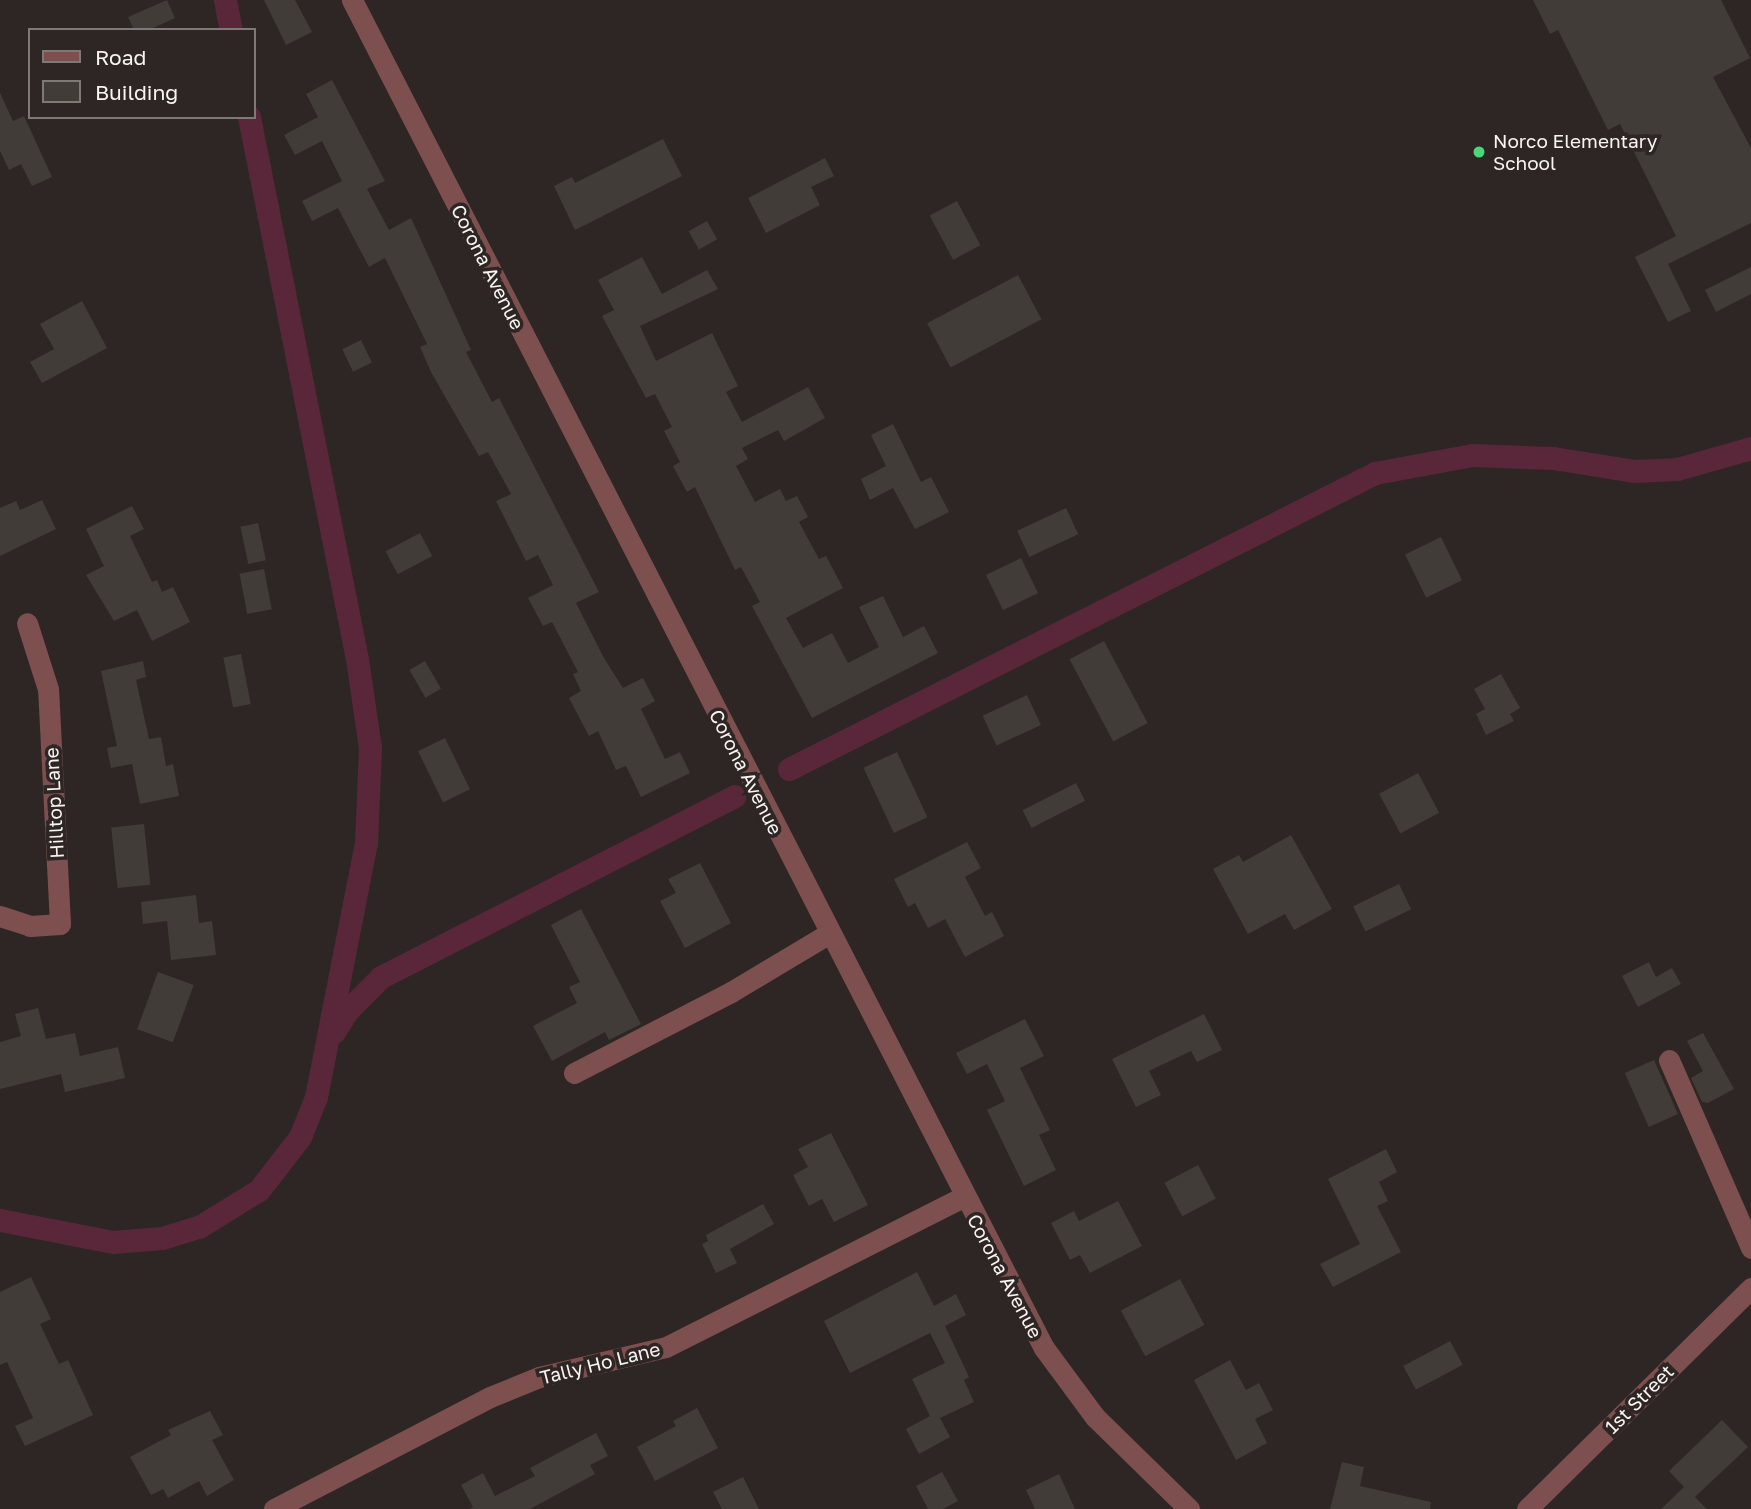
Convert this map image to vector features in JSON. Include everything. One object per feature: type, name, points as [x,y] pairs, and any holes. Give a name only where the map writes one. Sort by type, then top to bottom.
[{"type":"street","name":"Corona Avenue","points":[[352,0],[963,1197],[1069,1387],[1189,1509]]},
{"type":"street","name":"Hilltop Lane","points":[[0,916],[30,926],[60,925],[48,689],[27,623]]},
{"type":"street","points":[[574,1073],[732,992],[828,934]]},
{"type":"street","points":[[1669,1060],[1751,1248]]},
{"type":"street","name":"Tally Ho Lane","points":[[274,1509],[491,1397],[539,1377],[666,1347],[963,1197]]},
{"type":"street","name":"1st Street","points":[[1527,1509],[1751,1288]]},
{"type":"building","points":[[167,0],[175,18],[153,28],[133,28],[128,17]]},
{"type":"building","points":[[264,0],[295,0],[312,32],[286,45]]},
{"type":"building","points":[[1533,0],[1721,0],[1750,58],[1713,77],[1751,148],[1751,223],[1668,264],[1691,311],[1668,322],[1635,257],[1676,236],[1620,124],[1608,130],[1558,30],[1550,34]]},
{"type":"building","points":[[332,80],[385,181],[367,189],[389,230],[411,218],[471,350],[466,352],[492,402],[499,398],[599,592],[576,603],[604,658],[623,688],[643,678],[655,701],[641,709],[665,759],[680,752],[690,773],[641,797],[626,766],[616,770],[598,731],[589,736],[569,698],[581,691],[573,674],[578,672],[552,622],[543,626],[528,598],[553,585],[538,555],[526,561],[496,501],[511,494],[488,452],[479,456],[431,372],[420,347],[427,344],[385,258],[369,267],[338,208],[312,221],[302,201],[342,181],[322,141],[295,155],[284,135],[318,117],[306,94]]},
{"type":"building","points":[[0,93],[13,121],[24,116],[52,177],[32,186],[21,164],[9,170],[0,151]]},
{"type":"building","points":[[663,139],[682,176],[575,230],[554,186],[572,177],[575,183]]},
{"type":"building","points":[[825,158],[834,176],[811,187],[820,205],[766,233],[748,198]]},
{"type":"building","points":[[957,201],[980,245],[953,260],[930,216]]},
{"type":"building","points":[[707,221],[717,239],[699,250],[689,231]]},
{"type":"building","points":[[642,257],[662,294],[707,270],[718,289],[640,326],[656,361],[712,333],[738,386],[726,392],[742,422],[808,387],[825,418],[784,441],[778,430],[742,448],[748,459],[736,466],[755,502],[780,489],[786,501],[797,496],[808,517],[799,522],[819,559],[826,556],[843,588],[786,618],[803,648],[832,633],[848,663],[879,647],[859,607],[883,596],[903,637],[924,626],[938,653],[812,718],[752,606],[760,602],[741,567],[735,570],[695,487],[687,492],[673,466],[680,462],[664,431],[672,427],[655,394],[646,398],[602,316],[614,310],[598,280]]},
{"type":"building","points":[[1751,267],[1751,294],[1716,312],[1705,290]]},
{"type":"building","points":[[1018,275],[1041,319],[951,368],[927,323]]},
{"type":"building","points":[[82,301],[107,348],[42,383],[30,362],[54,349],[40,324]]},
{"type":"building","points":[[361,340],[372,362],[353,372],[342,349]]},
{"type":"building","points":[[893,424],[921,482],[931,477],[949,512],[915,529],[893,488],[870,500],[861,479],[886,466],[871,435]]},
{"type":"building","points":[[42,500],[56,529],[0,556],[0,508],[16,501],[20,510]]},
{"type":"building","points":[[132,506],[144,529],[130,536],[152,582],[157,580],[162,592],[173,587],[190,622],[152,641],[137,610],[114,621],[86,575],[104,566],[86,529]]},
{"type":"building","points":[[1066,508],[1078,534],[1029,557],[1017,531]]},
{"type":"building","points":[[258,523],[266,560],[248,564],[240,527]]},
{"type":"building","points":[[420,533],[432,556],[398,574],[386,551]]},
{"type":"building","points":[[1441,537],[1462,580],[1426,598],[1405,555]]},
{"type":"building","points":[[1021,558],[1038,593],[1003,610],[986,575]]},
{"type":"building","points":[[264,569],[272,609],[247,614],[239,574]]},
{"type":"building","points":[[1104,641],[1148,723],[1113,741],[1070,659]]},
{"type":"building","points":[[241,654],[251,704],[233,707],[223,657]]},
{"type":"building","points":[[143,661],[146,677],[136,680],[149,739],[161,737],[166,766],[173,764],[179,796],[140,804],[132,764],[111,768],[107,748],[117,746],[101,671]]},
{"type":"building","points":[[425,661],[441,689],[425,698],[409,670]]},
{"type":"building","points":[[1501,674],[1520,708],[1510,714],[1514,721],[1486,735],[1476,714],[1485,709],[1474,689]]},
{"type":"building","points":[[1027,695],[1041,725],[997,746],[983,716]]},
{"type":"building","points":[[445,738],[470,789],[443,802],[418,751]]},
{"type":"building","points":[[897,752],[927,817],[894,833],[863,768]]},
{"type":"building","points":[[1418,773],[1439,813],[1400,833],[1379,794]]},
{"type":"building","points":[[1076,783],[1085,801],[1032,828],[1023,810]]},
{"type":"building","points":[[144,824],[150,885],[118,888],[111,827]]},
{"type":"building","points":[[1291,835],[1332,909],[1294,930],[1285,914],[1248,934],[1213,869],[1239,855],[1243,862]]},
{"type":"building","points":[[967,842],[981,868],[965,877],[985,916],[992,912],[1004,936],[965,957],[945,919],[928,928],[915,903],[908,907],[894,879]]},
{"type":"building","points":[[700,863],[731,923],[685,948],[660,901],[676,893],[668,879]]},
{"type":"building","points":[[1399,884],[1411,909],[1365,932],[1353,906]]},
{"type":"building","points":[[196,895],[199,923],[212,921],[216,955],[171,960],[167,921],[143,924],[141,902]]},
{"type":"building","points":[[581,909],[641,1024],[609,1040],[605,1032],[552,1061],[533,1026],[577,1003],[569,987],[580,982],[551,925]]},
{"type":"building","points":[[1649,962],[1656,977],[1672,968],[1681,984],[1638,1007],[1622,976]]},
{"type":"building","points":[[158,972],[194,985],[173,1042],[137,1029]]},
{"type":"building","points":[[38,1008],[46,1039],[75,1033],[80,1056],[118,1047],[125,1078],[65,1092],[61,1074],[0,1089],[0,1042],[21,1036],[15,1014]]},
{"type":"building","points":[[1204,1014],[1222,1050],[1197,1062],[1191,1051],[1149,1071],[1161,1095],[1136,1107],[1112,1059]]},
{"type":"building","points":[[1025,1019],[1044,1056],[1020,1068],[1050,1130],[1039,1135],[1056,1170],[1024,1186],[987,1110],[1005,1101],[987,1064],[967,1074],[956,1053]]},
{"type":"building","points":[[1703,1033],[1734,1089],[1708,1103],[1702,1102],[1691,1078],[1703,1071],[1687,1041]]},
{"type":"building","points":[[1654,1060],[1678,1114],[1649,1127],[1625,1073]]},
{"type":"building","points":[[831,1133],[868,1205],[834,1222],[822,1199],[809,1206],[793,1175],[808,1167],[798,1149]]},
{"type":"building","points":[[1386,1149],[1397,1172],[1379,1182],[1388,1201],[1377,1206],[1401,1252],[1333,1287],[1320,1264],[1360,1244],[1328,1179]]},
{"type":"building","points":[[1198,1165],[1216,1199],[1182,1216],[1164,1183]]},
{"type":"building","points":[[1118,1201],[1142,1246],[1090,1273],[1080,1255],[1070,1260],[1051,1223],[1074,1211],[1079,1221]]},
{"type":"building","points":[[763,1204],[774,1224],[730,1249],[737,1263],[716,1273],[702,1244],[708,1241],[706,1235]]},
{"type":"building","points":[[917,1272],[934,1306],[956,1294],[966,1315],[945,1326],[969,1377],[964,1380],[974,1402],[940,1418],[950,1437],[919,1454],[906,1429],[930,1416],[912,1379],[945,1363],[930,1333],[850,1373],[824,1321]]},
{"type":"building","points":[[31,1277],[51,1319],[40,1324],[59,1364],[68,1360],[93,1415],[25,1446],[15,1426],[33,1418],[7,1362],[0,1365],[0,1292]]},
{"type":"building","points":[[1180,1279],[1204,1325],[1145,1356],[1121,1310]]},
{"type":"building","points":[[1450,1341],[1463,1365],[1416,1390],[1403,1366]]},
{"type":"building","points":[[1230,1360],[1246,1390],[1259,1383],[1273,1410],[1255,1419],[1267,1443],[1236,1460],[1194,1380]]},
{"type":"building","points":[[697,1408],[718,1448],[655,1481],[637,1447],[676,1426],[673,1421]]},
{"type":"building","points":[[210,1411],[223,1435],[212,1440],[234,1480],[207,1496],[199,1481],[168,1498],[163,1489],[151,1495],[130,1457],[171,1435],[168,1430]]},
{"type":"building","points":[[1722,1420],[1748,1447],[1695,1497],[1707,1509],[1661,1509],[1684,1487],[1669,1471]]},
{"type":"building","points":[[596,1433],[608,1456],[590,1465],[595,1474],[530,1509],[470,1509],[473,1507],[461,1485],[483,1473],[495,1496],[535,1476],[530,1468]]},
{"type":"building","points":[[1342,1462],[1364,1467],[1360,1486],[1431,1502],[1430,1509],[1330,1509]]},
{"type":"building","points":[[942,1472],[958,1501],[943,1509],[928,1509],[916,1486]]},
{"type":"building","points":[[1059,1474],[1075,1509],[1035,1509],[1026,1490]]},
{"type":"building","points":[[743,1477],[759,1509],[722,1509],[713,1492]]},
{"type":"waterway","points":[[225,0],[231,28]]},
{"type":"waterway","points":[[0,1220],[113,1242],[162,1238],[199,1227],[259,1190],[300,1137],[316,1097],[366,843],[370,748],[357,659],[249,119]]},
{"type":"waterway","points":[[789,769],[1375,473],[1472,455],[1553,458],[1634,471],[1677,469],[1751,448]]},
{"type":"waterway","points":[[334,1032],[347,1011],[381,977],[734,796]]},
{"type":"place","name":"Norco Elementary School","points":[[1479,152]]}]
